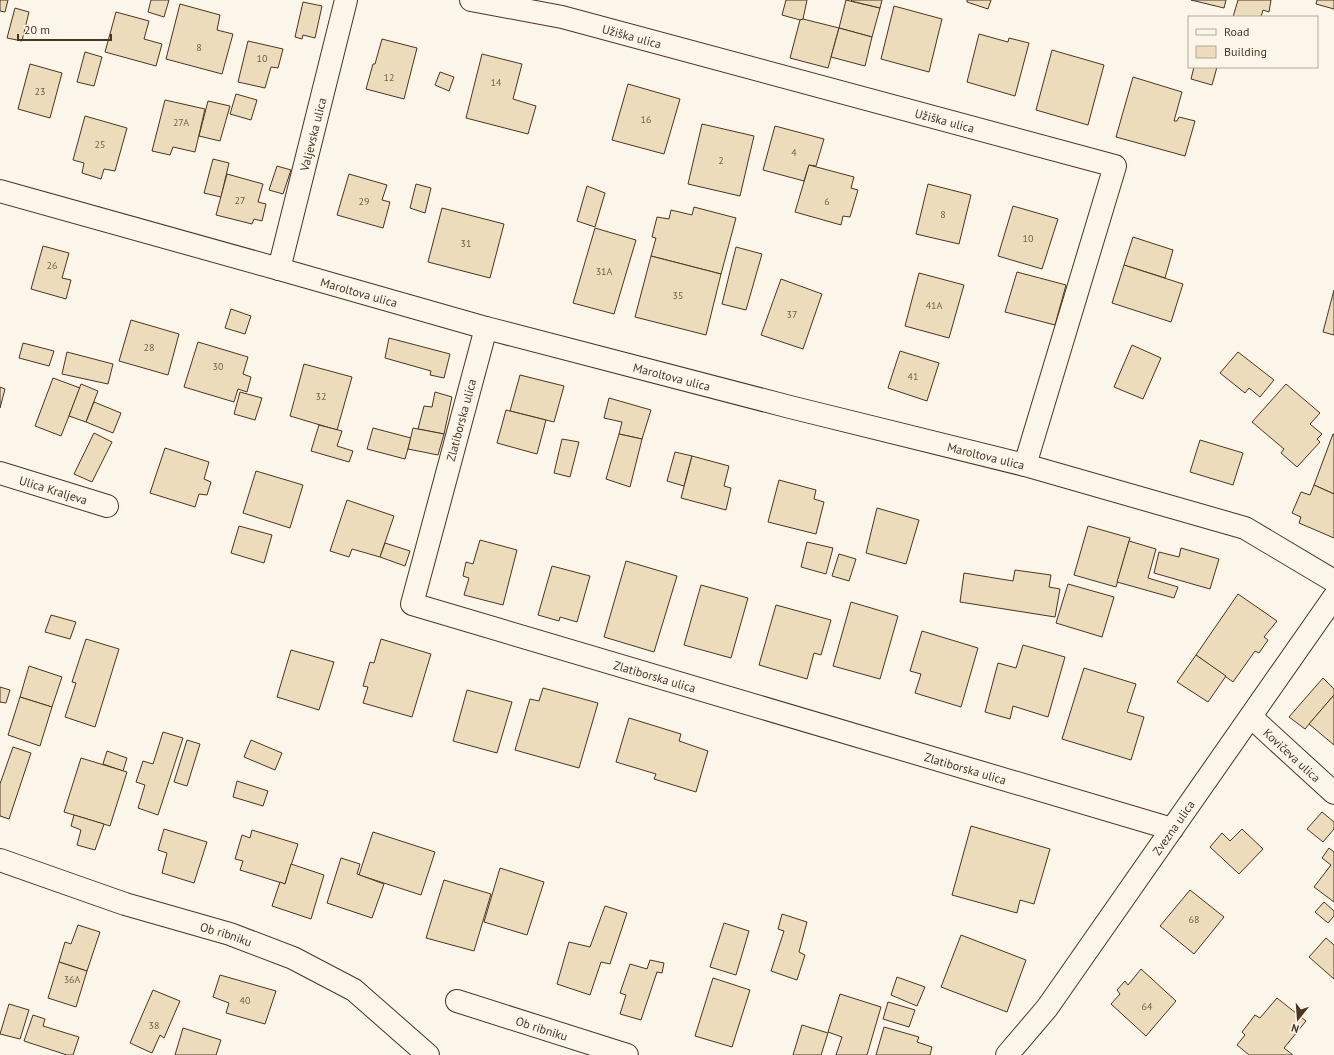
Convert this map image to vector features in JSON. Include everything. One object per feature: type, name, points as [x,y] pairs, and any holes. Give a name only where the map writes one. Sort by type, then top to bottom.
[{"type":"street","name":"Valjevska ulica","points":[[279,269],[346,0]]},
{"type":"street","name":"Užiška ulica","points":[[471,0],[562,17],[1115,166],[1025,465]]},
{"type":"street","name":"Maroltova ulica","points":[[0,191],[486,328],[790,407],[1025,465],[1244,528],[1334,582]]},
{"type":"street","name":"Zlatiborska ulica","points":[[486,328],[412,604],[1172,829]]},
{"type":"street","name":"Ulica Kraljeva","points":[[0,473],[107,506]]},
{"type":"street","name":"Zvezna ulica","points":[[1007,1055],[1047,1008],[1334,597]]},
{"type":"street","name":"Kovičeva ulica","points":[[1251,717],[1334,793]]},
{"type":"street","name":"Ob ribniku","points":[[0,860],[125,904],[230,934],[294,958],[354,990],[428,1055]]},
{"type":"street","name":"Ob ribniku","points":[[457,1001],[627,1055]]},
{"type":"building","points":[[0,0],[8,0],[5,12],[0,11]]},
{"type":"building","points":[[151,0],[169,0],[164,17],[148,12]]},
{"type":"building","points":[[786,0],[807,0],[803,19],[800,20],[782,15]]},
{"type":"building","points":[[846,0],[880,8],[872,37],[839,28]]},
{"type":"building","points":[[882,0],[880,8],[851,1]]},
{"type":"building","points":[[967,0],[991,0],[988,9],[967,2]]},
{"type":"building","points":[[1191,0],[1226,0],[1224,8]]},
{"type":"building","points":[[1238,0],[1271,0],[1269,12],[1263,10],[1261,16],[1233,16]]},
{"type":"building","points":[[1317,0],[1334,0],[1334,9],[1316,4]]},
{"type":"building","points":[[303,2],[322,6],[315,38],[303,35],[302,39],[295,37]]},
{"type":"building","points":[[180,4],[220,15],[217,30],[233,34],[222,74],[166,59]]},
{"type":"building","points":[[894,6],[942,19],[929,72],[881,59]]},
{"type":"building","points":[[15,8],[29,12],[22,41],[7,38]]},
{"type":"building","points":[[116,12],[149,21],[144,39],[162,44],[156,66],[105,52]]},
{"type":"building","points":[[803,19],[839,28],[828,68],[790,58],[800,20]]},
{"type":"building","points":[[839,28],[872,37],[865,66],[831,57]]},
{"type":"building","points":[[979,34],[1008,42],[1009,38],[1029,43],[1015,96],[967,82]]},
{"type":"building","points":[[382,39],[417,48],[404,99],[366,89]]},
{"type":"building","points":[[248,41],[283,49],[278,68],[271,67],[265,88],[238,82]]},
{"type":"building","points":[[1052,50],[1104,65],[1088,125],[1036,110]]},
{"type":"building","points":[[85,52],[102,57],[94,86],[77,82]]},
{"type":"building","points":[[482,54],[522,64],[513,99],[536,106],[528,134],[466,118]]},
{"type":"building","points":[[30,64],[62,73],[50,118],[18,109]]},
{"type":"building","points":[[1194,68],[1217,68],[1212,85],[1191,79]]},
{"type":"building","points":[[440,72],[454,77],[449,91],[435,85]]},
{"type":"building","points":[[1133,77],[1182,92],[1174,121],[1177,121],[1179,117],[1195,121],[1185,156],[1116,137]]},
{"type":"building","points":[[628,84],[680,99],[664,154],[612,140]]},
{"type":"building","points":[[236,94],[257,100],[251,120],[230,114]]},
{"type":"building","points":[[165,100],[205,109],[195,152],[173,147],[170,155],[152,151]]},
{"type":"building","points":[[208,101],[230,106],[220,141],[199,136]]},
{"type":"building","points":[[85,116],[127,128],[115,171],[104,169],[101,179],[82,173],[84,163],[73,160]]},
{"type":"building","points":[[702,124],[754,136],[740,196],[688,184]]},
{"type":"building","points":[[775,126],[824,139],[816,166],[809,165],[804,181],[763,170]]},
{"type":"building","points":[[213,159],[229,163],[221,197],[204,193]]},
{"type":"building","points":[[809,165],[854,177],[851,188],[858,190],[850,217],[843,216],[841,225],[795,212]]},
{"type":"building","points":[[277,166],[291,170],[283,194],[269,190]]},
{"type":"building","points":[[227,174],[263,184],[258,202],[266,204],[262,221],[254,219],[252,224],[216,215]]},
{"type":"building","points":[[349,174],[387,185],[382,200],[390,202],[383,228],[337,215]]},
{"type":"building","points":[[416,184],[431,188],[425,213],[410,208]]},
{"type":"building","points":[[928,184],[971,195],[959,244],[916,234]]},
{"type":"building","points":[[587,186],[605,193],[595,227],[577,221]]},
{"type":"building","points":[[1013,206],[1058,219],[1042,269],[998,256]]},
{"type":"building","points":[[694,207],[736,218],[721,274],[651,256],[656,238],[652,237],[657,217],[669,219],[671,210],[692,215]]},
{"type":"building","points":[[442,208],[504,224],[490,278],[428,262]]},
{"type":"building","points":[[595,228],[636,240],[614,314],[573,303]]},
{"type":"building","points":[[1133,237],[1173,250],[1165,278],[1124,265]]},
{"type":"building","points":[[43,246],[69,253],[62,278],[71,280],[66,299],[31,289]]},
{"type":"building","points":[[736,247],[762,254],[746,310],[722,304]]},
{"type":"building","points":[[651,256],[721,274],[706,335],[635,317]]},
{"type":"building","points":[[1124,265],[1183,284],[1171,322],[1112,303]]},
{"type":"building","points":[[1017,272],[1066,285],[1055,325],[1005,312]]},
{"type":"building","points":[[919,273],[964,285],[949,338],[905,326]]},
{"type":"building","points":[[781,279],[822,294],[803,349],[761,335]]},
{"type":"building","points":[[1334,290],[1334,335],[1323,332]]},
{"type":"building","points":[[231,309],[251,316],[245,334],[225,328]]},
{"type":"building","points":[[131,320],[179,334],[168,375],[119,361]]},
{"type":"building","points":[[389,338],[450,354],[444,378],[430,375],[431,371],[385,358]]},
{"type":"building","points":[[198,342],[248,357],[243,374],[251,377],[247,392],[238,389],[234,402],[184,387]]},
{"type":"building","points":[[23,343],[54,351],[49,366],[19,358]]},
{"type":"building","points":[[1132,345],[1161,358],[1143,399],[1114,387]]},
{"type":"building","points":[[900,351],[939,363],[927,401],[888,388]]},
{"type":"building","points":[[67,352],[113,364],[108,384],[62,374]]},
{"type":"building","points":[[1238,352],[1274,380],[1260,397],[1249,388],[1245,393],[1220,373]]},
{"type":"building","points":[[304,364],[352,377],[337,430],[290,416]]},
{"type":"building","points":[[520,375],[564,386],[554,422],[510,411]]},
{"type":"building","points":[[53,378],[80,388],[61,436],[35,426]]},
{"type":"building","points":[[81,384],[98,391],[86,422],[69,416]]},
{"type":"building","points":[[1286,384],[1320,413],[1310,424],[1322,434],[1317,439],[1320,442],[1297,467],[1281,453],[1284,449],[1252,422]]},
{"type":"building","points":[[0,387],[5,389],[0,408]]},
{"type":"building","points":[[240,392],[262,398],[255,420],[234,414]]},
{"type":"building","points":[[435,392],[452,397],[444,434],[418,429],[424,406],[432,407]]},
{"type":"building","points":[[609,398],[651,410],[642,439],[619,434],[622,422],[604,418]]},
{"type":"building","points":[[94,402],[121,413],[113,433],[86,422]]},
{"type":"building","points":[[506,410],[546,420],[537,454],[497,443]]},
{"type":"building","points":[[319,425],[342,431],[337,446],[353,451],[349,462],[311,451]]},
{"type":"building","points":[[373,428],[411,438],[405,459],[367,449]]},
{"type":"building","points":[[413,428],[444,434],[438,455],[408,449]]},
{"type":"building","points":[[94,433],[112,442],[92,482],[74,474]]},
{"type":"building","points":[[619,434],[642,439],[630,487],[606,479]]},
{"type":"building","points":[[1334,434],[1334,494],[1314,485]]},
{"type":"building","points":[[562,439],[579,442],[570,477],[554,473]]},
{"type":"building","points":[[1200,440],[1243,453],[1233,485],[1190,472]]},
{"type":"building","points":[[165,448],[209,462],[204,479],[211,482],[207,495],[199,494],[195,507],[150,493]]},
{"type":"building","points":[[675,452],[692,456],[684,486],[667,481]]},
{"type":"building","points":[[692,456],[729,466],[724,486],[731,488],[726,510],[681,498]]},
{"type":"building","points":[[256,471],[303,485],[290,528],[243,513]]},
{"type":"building","points":[[779,480],[816,490],[814,499],[824,502],[816,534],[768,522]]},
{"type":"building","points":[[1314,485],[1334,494],[1334,538],[1299,523],[1301,517],[1292,513],[1301,492],[1310,495]]},
{"type":"building","points":[[347,500],[394,516],[380,557],[352,549],[349,557],[330,551]]},
{"type":"building","points":[[877,508],[919,520],[906,564],[866,553]]},
{"type":"building","points":[[239,526],[272,535],[264,563],[231,553]]},
{"type":"building","points":[[1088,526],[1130,538],[1116,587],[1074,575]]},
{"type":"building","points":[[480,540],[517,550],[503,605],[464,595],[469,578],[463,576],[466,562],[473,564]]},
{"type":"building","points":[[1129,541],[1156,549],[1148,578],[1178,587],[1174,598],[1117,582]]},
{"type":"building","points":[[807,542],[833,548],[826,574],[801,567]]},
{"type":"building","points":[[385,543],[410,551],[405,566],[380,557]]},
{"type":"building","points":[[1181,548],[1219,559],[1210,589],[1154,573],[1159,552],[1179,557]]},
{"type":"building","points":[[839,554],[856,559],[849,581],[832,576]]},
{"type":"building","points":[[626,561],[677,576],[654,652],[604,637]]},
{"type":"building","points":[[552,566],[590,576],[577,622],[560,617],[559,621],[538,615]]},
{"type":"building","points":[[1015,570],[1051,575],[1049,587],[1060,589],[1055,617],[960,602],[964,573],[1013,581]]},
{"type":"building","points":[[1068,584],[1114,597],[1102,637],[1056,623]]},
{"type":"building","points":[[701,585],[748,598],[731,658],[684,645]]},
{"type":"building","points":[[1238,594],[1277,621],[1264,637],[1268,640],[1259,653],[1255,651],[1233,682],[1196,655]]},
{"type":"building","points":[[851,602],[898,616],[880,679],[833,666]]},
{"type":"building","points":[[776,605],[831,620],[821,655],[814,653],[807,679],[759,665]]},
{"type":"building","points":[[51,615],[76,622],[70,639],[45,632]]},
{"type":"building","points":[[922,631],[978,648],[961,707],[915,693],[921,674],[910,671]]},
{"type":"building","points":[[86,639],[119,649],[95,727],[65,717],[76,683],[72,682]]},
{"type":"building","points":[[381,639],[431,654],[412,717],[363,703],[368,687],[363,686],[370,662],[374,663]]},
{"type":"building","points":[[1023,645],[1065,657],[1048,717],[1013,706],[1010,719],[985,712],[998,663],[1016,668]]},
{"type":"building","points":[[291,650],[334,662],[319,710],[277,697]]},
{"type":"building","points":[[1196,655],[1226,676],[1208,702],[1177,682]]},
{"type":"building","points":[[29,666],[62,677],[52,707],[20,697]]},
{"type":"building","points":[[1084,668],[1136,684],[1127,712],[1144,717],[1131,760],[1062,739]]},
{"type":"building","points":[[1323,678],[1334,689],[1334,695],[1305,729],[1289,717]]},
{"type":"building","points":[[0,687],[10,690],[6,703],[0,702]]},
{"type":"building","points":[[543,688],[598,703],[579,768],[515,750],[530,699],[539,701]]},
{"type":"building","points":[[467,690],[512,702],[497,753],[453,741]]},
{"type":"building","points":[[1334,695],[1334,745],[1309,724]]},
{"type":"building","points":[[20,697],[52,707],[40,746],[8,735]]},
{"type":"building","points":[[629,718],[681,734],[679,741],[708,751],[696,792],[654,779],[656,774],[616,762]]},
{"type":"building","points":[[163,732],[183,738],[158,815],[138,808],[145,785],[136,782],[143,761],[153,764]]},
{"type":"building","points":[[187,740],[200,744],[187,786],[174,782]]},
{"type":"building","points":[[251,740],[282,753],[275,770],[244,757]]},
{"type":"building","points":[[13,747],[31,753],[9,819],[0,816],[0,784]]},
{"type":"building","points":[[107,751],[127,758],[123,771],[103,764]]},
{"type":"building","points":[[81,758],[127,772],[110,826],[64,812]]},
{"type":"building","points":[[237,781],[268,791],[263,806],[233,797]]},
{"type":"building","points":[[1322,812],[1334,822],[1334,829],[1323,842],[1307,829]]},
{"type":"building","points":[[74,815],[104,824],[95,850],[77,845],[81,830],[71,826]]},
{"type":"building","points":[[971,826],[1050,849],[1034,904],[1020,900],[1017,913],[952,895]]},
{"type":"building","points":[[164,829],[207,842],[194,883],[162,873],[167,853],[158,850]]},
{"type":"building","points":[[1242,829],[1263,849],[1239,874],[1210,847],[1222,833],[1230,841]]},
{"type":"building","points":[[252,830],[298,844],[285,884],[240,870],[243,861],[235,859],[242,835],[250,838]]},
{"type":"building","points":[[373,832],[435,852],[421,895],[359,875]]},
{"type":"building","points":[[1329,848],[1334,852],[1334,902],[1314,887],[1331,865],[1322,858]]},
{"type":"building","points":[[341,858],[360,864],[357,874],[384,884],[372,918],[327,903]]},
{"type":"building","points":[[291,864],[324,875],[311,919],[272,906],[280,882],[285,884]]},
{"type":"building","points":[[500,868],[544,882],[527,935],[484,922]]},
{"type":"building","points":[[444,880],[491,894],[474,951],[426,938]]},
{"type":"building","points":[[1190,890],[1224,917],[1194,954],[1160,926]]},
{"type":"building","points":[[1324,902],[1334,911],[1334,916],[1328,923],[1315,912]]},
{"type":"building","points":[[605,906],[627,913],[610,964],[601,962],[590,995],[557,984],[569,942],[590,947]]},
{"type":"building","points":[[782,914],[807,922],[799,952],[805,955],[797,980],[771,971],[784,931],[778,929]]},
{"type":"building","points":[[724,923],[749,931],[736,975],[710,967]]},
{"type":"building","points":[[78,925],[100,932],[87,971],[59,962],[65,942],[71,944]]},
{"type":"building","points":[[961,935],[1026,960],[1007,1012],[941,987]]},
{"type":"building","points":[[1326,938],[1334,945],[1334,979],[1309,957]]},
{"type":"building","points":[[650,960],[664,963],[662,973],[657,972],[641,1020],[620,1014],[626,995],[620,993],[630,964],[647,969]]},
{"type":"building","points":[[59,962],[87,971],[76,1007],[48,998]]},
{"type":"building","points":[[1141,969],[1176,1001],[1146,1036],[1111,1004],[1120,994],[1117,990],[1125,981],[1128,985]]},
{"type":"building","points":[[220,975],[276,991],[265,1024],[226,1013],[229,1003],[213,997]]},
{"type":"building","points":[[897,977],[925,987],[917,1006],[891,995]]},
{"type":"building","points":[[713,978],[750,990],[732,1047],[695,1036]]},
{"type":"building","points":[[153,990],[180,1001],[164,1038],[160,1035],[152,1053],[130,1043]]},
{"type":"building","points":[[840,994],[881,1007],[867,1055],[836,1055],[842,1037],[828,1032]]},
{"type":"building","points":[[1277,998],[1306,1021],[1284,1048],[1293,1055],[1249,1055],[1237,1045],[1245,1035],[1242,1032],[1255,1015],[1260,1018]]},
{"type":"building","points":[[888,1002],[915,1010],[909,1027],[883,1019]]},
{"type":"building","points":[[9,1004],[29,1010],[20,1039],[0,1034]]},
{"type":"building","points":[[33,1015],[45,1019],[43,1026],[79,1037],[73,1055],[67,1055],[24,1041]]},
{"type":"building","points":[[802,1025],[828,1033],[821,1055],[793,1055]]},
{"type":"building","points":[[884,1027],[919,1037],[917,1042],[932,1047],[930,1055],[876,1055]]},
{"type":"building","points":[[183,1028],[221,1040],[216,1055],[175,1055]]}]
